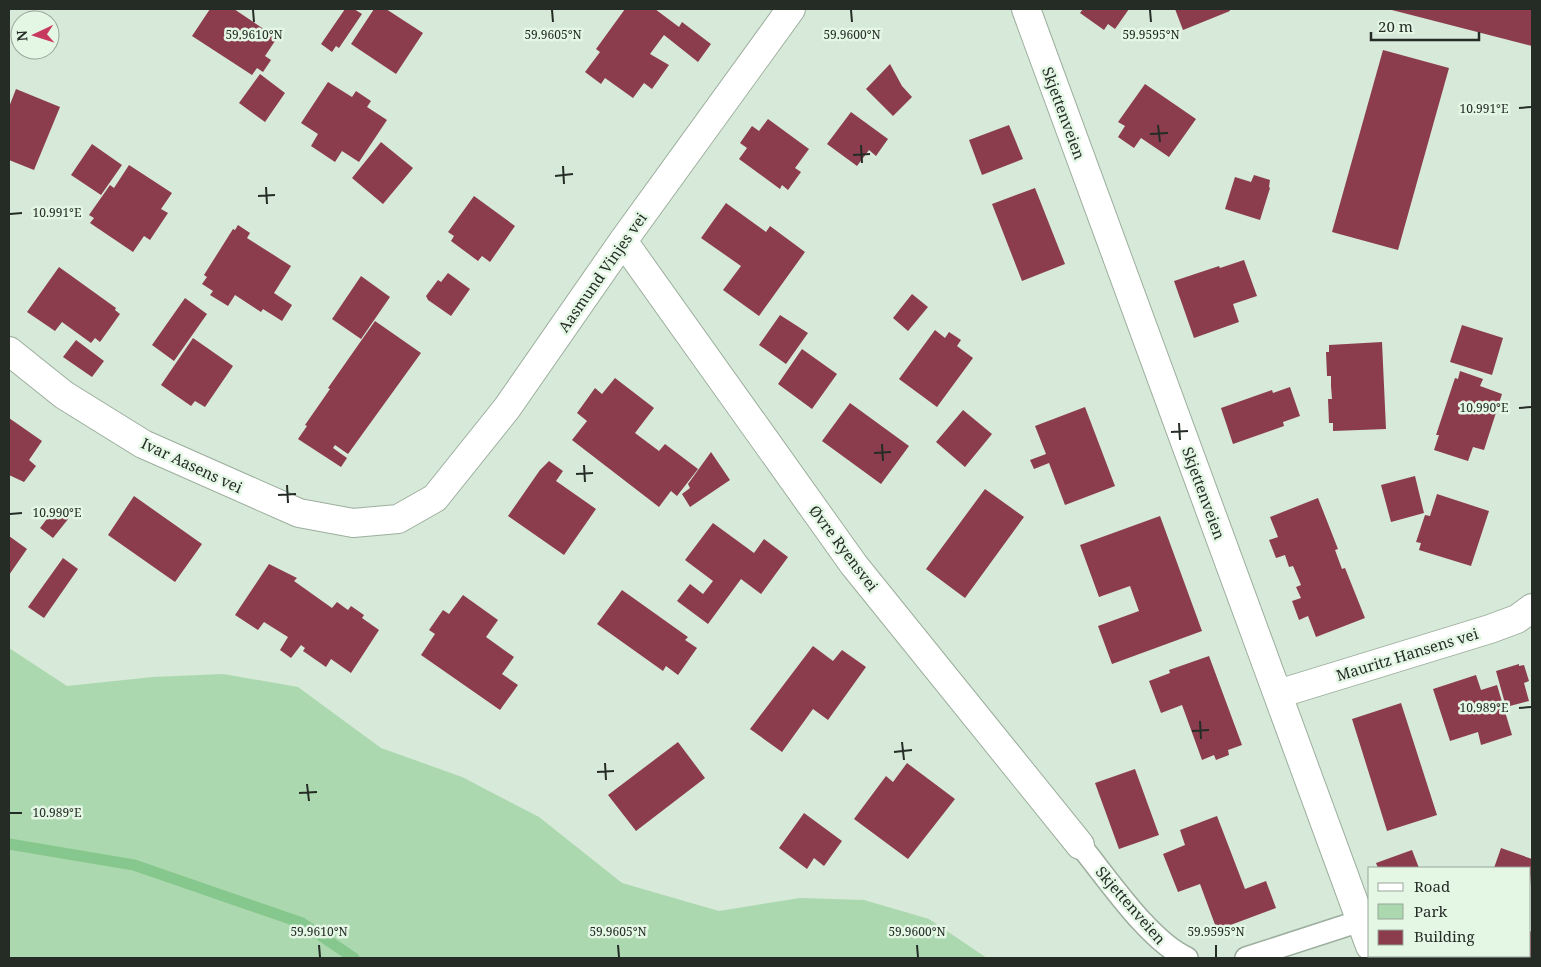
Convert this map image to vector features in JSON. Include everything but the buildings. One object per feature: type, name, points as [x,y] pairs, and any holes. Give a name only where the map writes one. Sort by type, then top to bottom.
[{"type":"street","name":"Aasmund Vinjes vei","points":[[398,518],[434,498],[460,469],[507,408],[623,241],[791,9]]},
{"type":"street","name":"Skjettenveien","points":[[1026,9],[1368,941]]},
{"type":"street","name":"Øvre Ryensvei","points":[[623,241],[854,565],[1080,845]]},
{"type":"street","name":"Ivar Aasens vei","points":[[9,351],[64,396],[143,444],[299,513],[353,522],[398,518]]},
{"type":"street","name":"Mauritz Hansens vei","points":[[1278,694],[1490,629],[1517,619],[1532,608]]},
{"type":"lane","name":"Skjettenveien","points":[[1080,845],[1153,934],[1172,952],[1187,958]]},
{"type":"lane","points":[[1246,958],[1360,921]]},
{"type":"green space","points":[[9,648],[67,686],[153,677],[223,674],[298,687],[381,748],[462,777],[539,817],[622,883],[719,911],[800,898],[864,900],[929,919],[987,958],[9,958]]},
{"type":"waterway","points":[[9,844],[134,865],[302,923],[354,958]]}]
